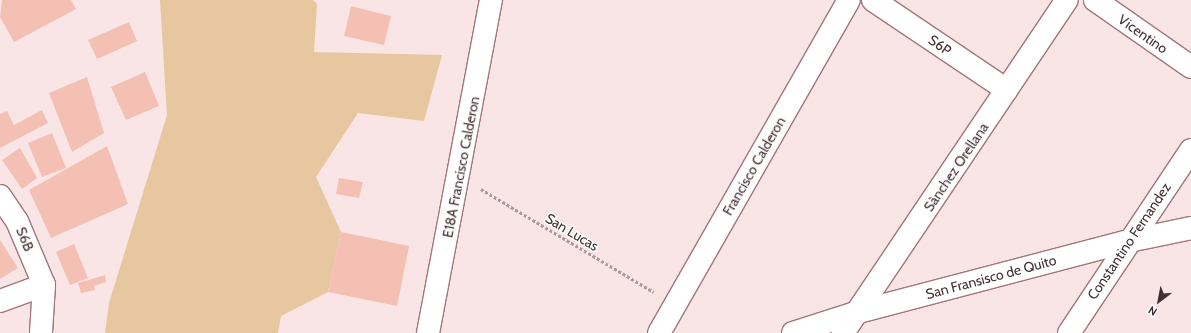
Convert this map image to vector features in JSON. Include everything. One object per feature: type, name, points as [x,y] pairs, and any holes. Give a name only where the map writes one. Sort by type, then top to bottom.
[{"type":"street","name":"E18A Francisco Calderon","points":[[428,333],[459,176],[491,0]]},
{"type":"street","name":"Francisco Calderon","points":[[659,333],[849,0]]},
{"type":"street","name":"S6P","points":[[873,0],[1007,90]]},
{"type":"street","name":"Sànchez Orellana","points":[[843,333],[1067,0]]},
{"type":"street","name":"Vicentino","points":[[1095,0],[1191,67]]},
{"type":"street","name":"Constantino Fernandez","points":[[1069,333],[1191,150]]},
{"type":"street","name":"S6B","points":[[0,196],[18,221],[44,285]]},
{"type":"street","name":"San Fransisco de Quito","points":[[793,333],[858,312],[1129,241],[1191,228]]},
{"type":"street","points":[[0,301],[44,285],[41,333]]},
{"type":"path","name":"San Lucas","points":[[459,176],[675,304]]},
{"type":"shaded area","points":[[160,0],[313,0],[317,4],[314,52],[442,55],[424,121],[358,113],[316,177],[341,232],[328,292],[281,316],[278,333],[105,333],[109,303],[167,115]]},
{"type":"building","points":[[2,0],[71,0],[76,9],[14,42],[0,17]]},
{"type":"building","points":[[351,6],[391,16],[384,45],[344,36]]},
{"type":"building","points":[[129,22],[137,41],[97,59],[88,40]]},
{"type":"building","points":[[145,72],[159,106],[126,120],[111,87]]},
{"type":"building","points":[[87,77],[104,133],[72,152],[49,93]]},
{"type":"building","points":[[42,110],[48,123],[0,148],[0,114],[7,111],[14,125]]},
{"type":"building","points":[[52,133],[66,168],[42,177],[28,143]]},
{"type":"building","points":[[107,146],[128,204],[51,238],[29,190]]},
{"type":"building","points":[[20,148],[37,178],[22,189],[2,160]]},
{"type":"building","points":[[339,178],[363,182],[359,198],[336,194]]},
{"type":"building","points":[[341,232],[409,246],[397,306],[328,292]]},
{"type":"building","points":[[0,240],[18,268],[0,279]]},
{"type":"building","points":[[74,244],[88,278],[70,285],[56,252]]},
{"type":"building","points":[[105,275],[106,282],[94,286],[95,290],[81,293],[78,283]]}]
